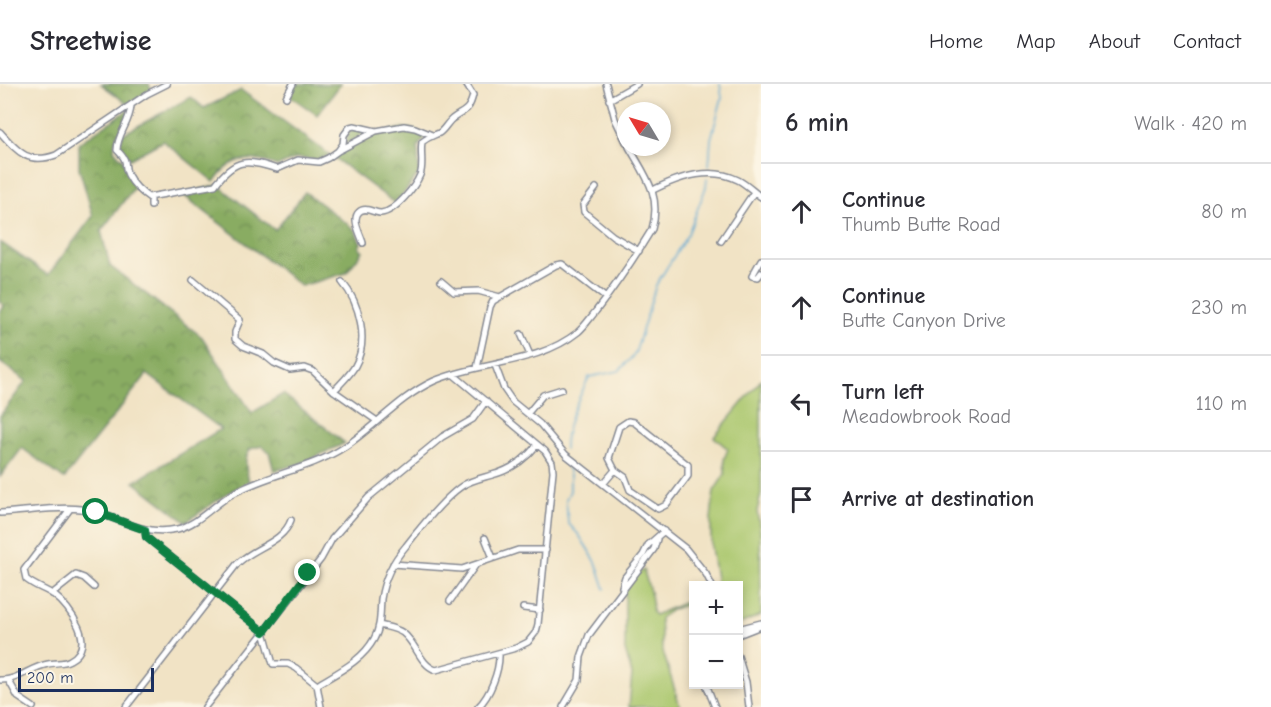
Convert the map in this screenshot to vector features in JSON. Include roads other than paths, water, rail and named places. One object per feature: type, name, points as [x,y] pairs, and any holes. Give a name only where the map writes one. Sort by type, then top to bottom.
[{"type":"street","points":[[0,132],[16,151],[31,159],[45,159],[56,155],[147,94],[167,84]]},
{"type":"street","points":[[286,98],[293,84]]},
{"type":"street","points":[[363,243],[356,217],[360,211],[365,209],[378,213],[385,212],[394,208],[402,200],[421,173],[422,142],[440,132],[451,120],[471,106],[473,95],[466,84]]},
{"type":"street","points":[[606,84],[609,100],[617,120]]},
{"type":"street","points":[[609,100],[637,84]]},
{"type":"street","points":[[131,106],[130,116],[117,143],[117,150],[126,161],[129,177],[140,193],[149,197],[215,185],[224,171],[239,164],[260,163],[277,169],[298,160],[319,162],[376,131],[404,126],[432,135]]},
{"type":"street","points":[[338,151],[350,127],[360,126],[376,131]]},
{"type":"street","points":[[0,513],[70,509],[96,512],[145,530],[168,530],[190,524],[231,494],[325,458],[344,448],[410,395],[433,381],[555,348],[580,331],[606,298],[652,229],[656,218],[653,190],[634,156]]},
{"type":"street","points":[[653,190],[672,180],[694,174],[718,175],[738,180],[761,197]]},
{"type":"street","points":[[596,189],[583,205],[584,212],[613,236],[639,251]]},
{"type":"street","points":[[721,241],[753,192]]},
{"type":"street","points":[[149,197],[151,206]]},
{"type":"street","points":[[761,260],[752,276],[758,277],[761,273]]},
{"type":"street","points":[[477,368],[493,302],[556,265],[562,264],[606,298]]},
{"type":"street","points":[[193,280],[240,320],[235,339],[243,346],[263,354],[274,363],[290,370],[305,368],[313,371],[334,391],[377,421]]},
{"type":"street","points":[[441,281],[453,292],[478,291],[500,297]]},
{"type":"street","points":[[334,391],[354,368],[360,354],[361,330],[356,302],[342,282]]},
{"type":"street","points":[[521,334],[530,355]]},
{"type":"street","points":[[495,365],[504,389],[513,402],[540,424],[566,455],[664,531],[696,560],[710,581]]},
{"type":"street","points":[[379,625],[395,628],[403,633],[413,642],[426,664],[432,669],[499,653],[528,642],[536,632],[554,471],[549,456],[454,375]]},
{"type":"street","points":[[528,413],[543,395],[562,389]]},
{"type":"street","points":[[205,707],[321,559],[332,539],[369,497],[442,437],[473,419],[486,401]]},
{"type":"street","points":[[628,421],[634,422],[688,465],[689,470],[688,476],[666,505],[658,509],[630,490],[625,477],[615,470],[609,458],[619,427],[628,421]]},
{"type":"street","points":[[317,685],[359,658],[374,640],[379,625],[381,597],[393,564],[406,545],[450,496],[463,486],[509,469],[521,462],[537,445]]},
{"type":"street","points":[[603,484],[615,470]]},
{"type":"street","points":[[0,681],[9,681],[48,663],[68,662],[75,658],[81,648],[82,637],[79,624],[68,609],[52,594],[26,579],[24,570],[70,509]]},
{"type":"street","points":[[126,707],[247,554],[270,543],[288,530],[291,520]]},
{"type":"street","points":[[145,530],[146,537],[264,632],[273,664],[288,664],[317,685],[321,707]]},
{"type":"street","points":[[563,707],[579,680],[581,657],[586,640],[621,591],[625,577],[640,562],[648,545],[664,531]]},
{"type":"street","points":[[485,538],[493,558]]},
{"type":"street","points":[[393,564],[462,569],[518,550],[546,550]]},
{"type":"street","points":[[450,602],[476,565]]},
{"type":"street","points":[[52,594],[76,575],[84,578],[94,587]]},
{"type":"street","points":[[523,608],[540,610]]},
{"type":"street","points":[[743,628],[761,624]]},
{"type":"street","points":[[743,632],[752,627]]},
{"type":"street","points":[[478,707],[483,702],[499,664],[499,653]]},
{"type":"street","points":[[743,672],[749,707]]},
{"type":"street","points":[[9,681],[15,693],[33,707]]},
{"type":"street","points":[[708,689],[715,707]]},
{"type":"waterway","points":[[709,166],[711,139],[722,98],[720,84]]},
{"type":"waterway","points":[[565,449],[567,430],[589,377],[619,371],[635,354],[656,285],[688,234],[707,179]]},
{"type":"waterway","points":[[566,460],[570,475],[570,491],[566,499],[568,523],[579,535],[596,562],[605,589]]}]
